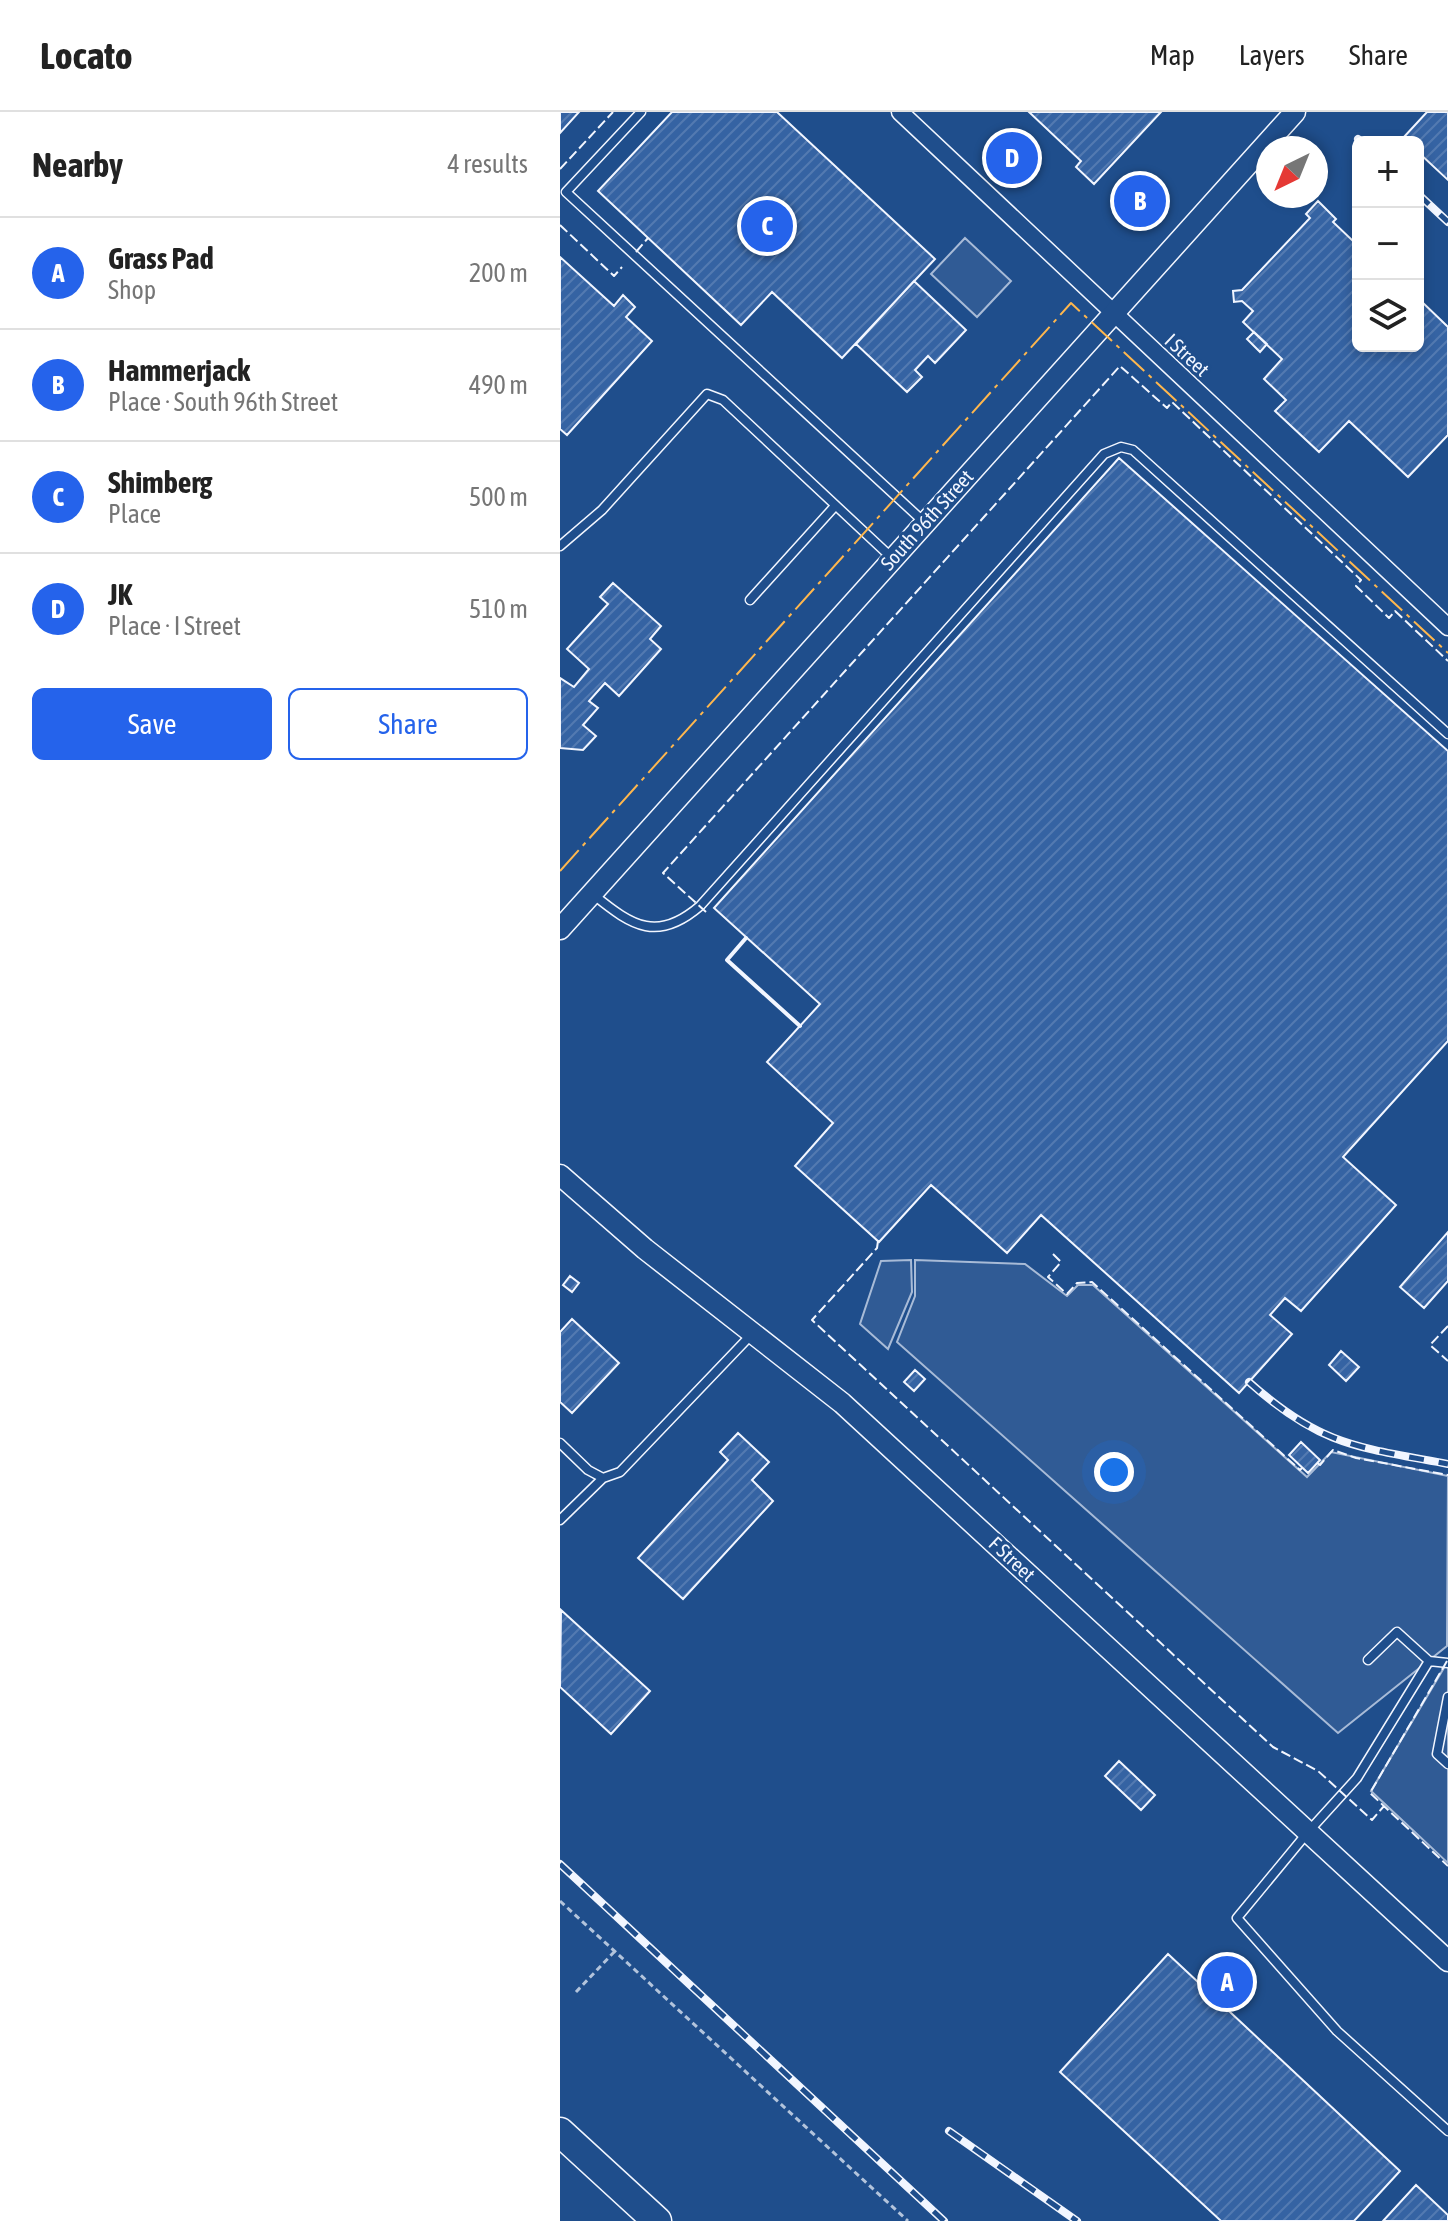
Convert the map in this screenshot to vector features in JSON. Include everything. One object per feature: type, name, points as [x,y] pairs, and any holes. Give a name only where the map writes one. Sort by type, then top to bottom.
[{"type":"highway","points":[[560,2132],[657,2221]]},
{"type":"street","name":"I Street","points":[[900,112],[1448,627]]},
{"type":"street","name":"South 96th Street","points":[[560,929],[1295,112]]},
{"type":"street","name":"F Street","points":[[560,1175],[645,1249],[754,1331],[931,1484],[1448,1961]]},
{"type":"lane","points":[[641,112],[566,192],[925,523]]},
{"type":"lane","points":[[560,546],[602,510],[707,394],[723,400],[893,558]]},
{"type":"lane","points":[[592,893],[617,914],[634,922],[654,928],[679,924],[700,906],[1104,454],[1121,447],[1133,450],[1448,734]]},
{"type":"lane","points":[[750,600],[835,506]]},
{"type":"lane","points":[[560,1520],[603,1478],[620,1472],[754,1331]]},
{"type":"lane","points":[[560,1443],[588,1470],[603,1478]]},
{"type":"lane","points":[[1368,1660],[1397,1632],[1429,1661],[1448,1663]]},
{"type":"lane","points":[[1429,1661],[1357,1778],[1237,1918],[1337,2031],[1448,2131]]},
{"type":"lane","points":[[1448,1697],[1437,1754],[1448,1764]]},
{"type":"path","points":[[560,1901],[908,2221]]},
{"type":"path","points":[[576,1992],[615,1951]]},
{"type":"shaded area","points":[[965,238],[1011,281],[977,317],[931,274]]},
{"type":"shaded area","points":[[911,1260],[912,1292],[888,1349],[860,1324],[881,1261]]},
{"type":"shaded area","points":[[915,1260],[1025,1264],[1067,1296],[1078,1285],[1093,1285],[1307,1477],[1331,1452],[1448,1476],[1447,1646],[1338,1733],[897,1342],[915,1296]]},
{"type":"shaded area","points":[[1448,1661],[1448,1863],[1371,1791]]},
{"type":"building","points":[[560,112],[579,112],[560,133]]},
{"type":"building","points":[[672,112],[777,112],[935,259],[842,358],[772,292],[741,325],[598,191]]},
{"type":"building","points":[[1029,112],[1161,112],[1094,184],[1076,167],[1081,161]]},
{"type":"building","points":[[1427,112],[1448,112],[1448,180],[1424,158],[1424,136],[1405,136]]},
{"type":"building","points":[[1312,208],[1325,208],[1336,219],[1333,222],[1352,240],[1352,352],[1424,352],[1424,304],[1448,327],[1448,435],[1408,477],[1349,421],[1319,452],[1275,411],[1286,400],[1264,379],[1282,359],[1243,322],[1253,311],[1242,301],[1234,302],[1233,291],[1242,290],[1310,218],[1306,214]]},
{"type":"building","points":[[560,257],[614,306],[623,295],[635,307],[626,317],[652,341],[567,435],[560,429]]},
{"type":"building","points":[[914,281],[966,330],[935,363],[928,356],[915,370],[922,377],[907,392],[856,344]]},
{"type":"building","points":[[1254,332],[1267,344],[1260,352],[1247,339]]},
{"type":"building","points":[[1119,458],[1448,751],[1448,1041],[1343,1157],[1396,1205],[1301,1311],[1285,1298],[1270,1315],[1292,1334],[1239,1393],[1041,1215],[1007,1253],[931,1185],[879,1242],[795,1166],[833,1123],[767,1062],[820,1004],[714,908]]},
{"type":"building","points":[[613,583],[661,626],[650,639],[661,649],[619,696],[605,683],[589,701],[598,708],[583,725],[596,736],[583,750],[560,748],[560,678],[574,687],[589,669],[567,649],[608,604],[600,597]]},
{"type":"building","points":[[1448,1232],[1448,1281],[1424,1308],[1400,1287]]},
{"type":"building","points":[[570,1276],[579,1283],[572,1292],[563,1285]]},
{"type":"building","points":[[572,1319],[619,1363],[572,1413],[560,1402],[560,1332]]},
{"type":"building","points":[[1341,1351],[1359,1367],[1346,1381],[1329,1365]]},
{"type":"building","points":[[915,1370],[925,1379],[914,1391],[904,1382]]},
{"type":"building","points":[[738,1433],[769,1462],[752,1480],[773,1501],[683,1599],[638,1558],[728,1460],[720,1452]]},
{"type":"building","points":[[1301,1442],[1320,1460],[1308,1473],[1289,1455]]},
{"type":"building","points":[[561,1610],[650,1691],[611,1734],[560,1687]]},
{"type":"building","points":[[1119,1761],[1155,1795],[1141,1810],[1105,1776]]},
{"type":"building","points":[[1168,1954],[1400,2171],[1354,2221],[1221,2221],[1060,2072]]},
{"type":"building","points":[[1416,2185],[1448,2215],[1448,2221],[1383,2221]]},
{"type":"railway","points":[[1424,200],[1448,222]]},
{"type":"railway","points":[[1249,1382],[1298,1419],[1341,1441],[1448,1464]]},
{"type":"railway","points":[[560,1864],[944,2221]]},
{"type":"railway","points":[[949,2131],[1077,2221]]},
{"type":"fence","points":[[560,169],[613,112]]},
{"type":"fence","points":[[560,225],[614,276],[622,267]]},
{"type":"fence","points":[[636,252],[648,238]]},
{"type":"fence","points":[[706,912],[663,873],[1120,366],[1167,408],[1172,402],[1361,580],[1356,586],[1389,618],[1395,611],[1448,661]]},
{"type":"fence","points":[[878,1241],[877,1248],[812,1320],[1273,1747],[1318,1771],[1372,1820],[1384,1806]]},
{"type":"fence","points":[[1053,1254],[1061,1262],[1048,1277],[1067,1294],[1077,1283],[1092,1282],[1300,1470],[1302,1468]]},
{"type":"fence","points":[[1448,1326],[1430,1345],[1448,1361]]},
{"type":"fence","points":[[1317,1463],[1320,1465],[1333,1450],[1356,1458],[1448,1475]]},
{"type":"fence","points":[[1447,1661],[1370,1793],[1448,1866]]},
{"type":"wall","points":[[746,938],[727,960],[800,1026]]},
{"type":"power","points":[[560,871],[1071,303],[1448,653]]},
{"type":"place","name":"JK","points":[[1012,158]]},
{"type":"place","name":"Hammerjack","points":[[1140,201]]},
{"type":"place","name":"Shimberg","points":[[767,226]]},
{"type":"place","name":"Grass Pad","points":[[1227,1982]]}]
